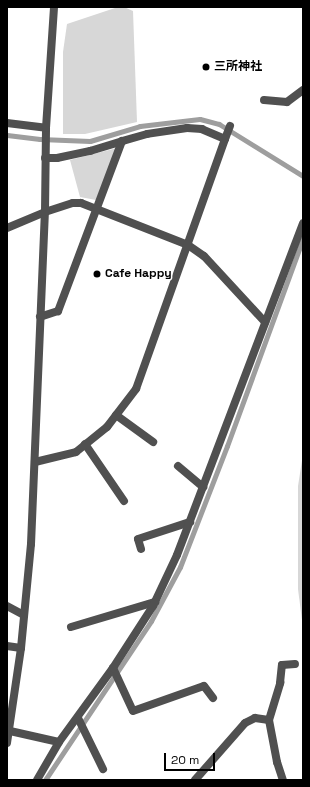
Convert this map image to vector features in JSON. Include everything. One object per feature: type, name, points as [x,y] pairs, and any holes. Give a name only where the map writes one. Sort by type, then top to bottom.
[{"type":"street","points":[[7,743],[10,731],[21,648],[31,544],[45,212],[45,146],[54,7]]},
{"type":"street","points":[[264,100],[287,102],[303,90]]},
{"type":"street","points":[[7,123],[46,129]]},
{"type":"street","points":[[35,462],[76,452],[106,427],[136,389],[230,126]]},
{"type":"street","points":[[45,158],[57,158],[90,151],[147,134],[187,128],[202,129],[225,139]]},
{"type":"street","points":[[40,317],[58,311],[122,141]]},
{"type":"street","points":[[7,228],[45,212],[76,202],[96,209],[188,245],[204,256],[265,322]]},
{"type":"street","points":[[37,780],[59,742],[78,718],[113,668],[155,602],[177,555],[190,522],[303,222]]},
{"type":"street","points":[[116,415],[153,442]]},
{"type":"street","points":[[85,444],[124,501]]},
{"type":"street","points":[[178,466],[203,487]]},
{"type":"street","points":[[141,549],[138,539],[190,522]]},
{"type":"street","points":[[71,627],[155,602]]},
{"type":"street","points":[[7,606],[24,615]]},
{"type":"street","points":[[7,646],[21,648]]},
{"type":"street","points":[[282,780],[269,720],[280,683],[282,665],[295,664]]},
{"type":"street","points":[[113,668],[133,711],[204,686],[213,698]]},
{"type":"street","points":[[78,718],[103,768]]},
{"type":"street","points":[[195,780],[245,722],[255,718],[269,720]]},
{"type":"street","points":[[10,731],[59,742]]},
{"type":"shaded area","points":[[118,7],[124,7],[133,11],[137,122],[85,134],[63,134],[63,52],[67,24]]},
{"type":"shaded area","points":[[117,148],[96,200],[80,197],[70,160]]},
{"type":"shaded area","points":[[303,454],[303,628],[298,589],[298,486]]},
{"type":"waterway","points":[[7,135],[40,139],[90,141],[140,126],[200,119],[219,124],[303,176]]},
{"type":"waterway","points":[[45,780],[151,621],[180,567],[227,446],[303,238]]},
{"type":"place","name":"三所神社","points":[[206,67]]},
{"type":"place","name":"Cafe Happy","points":[[97,274]]}]
